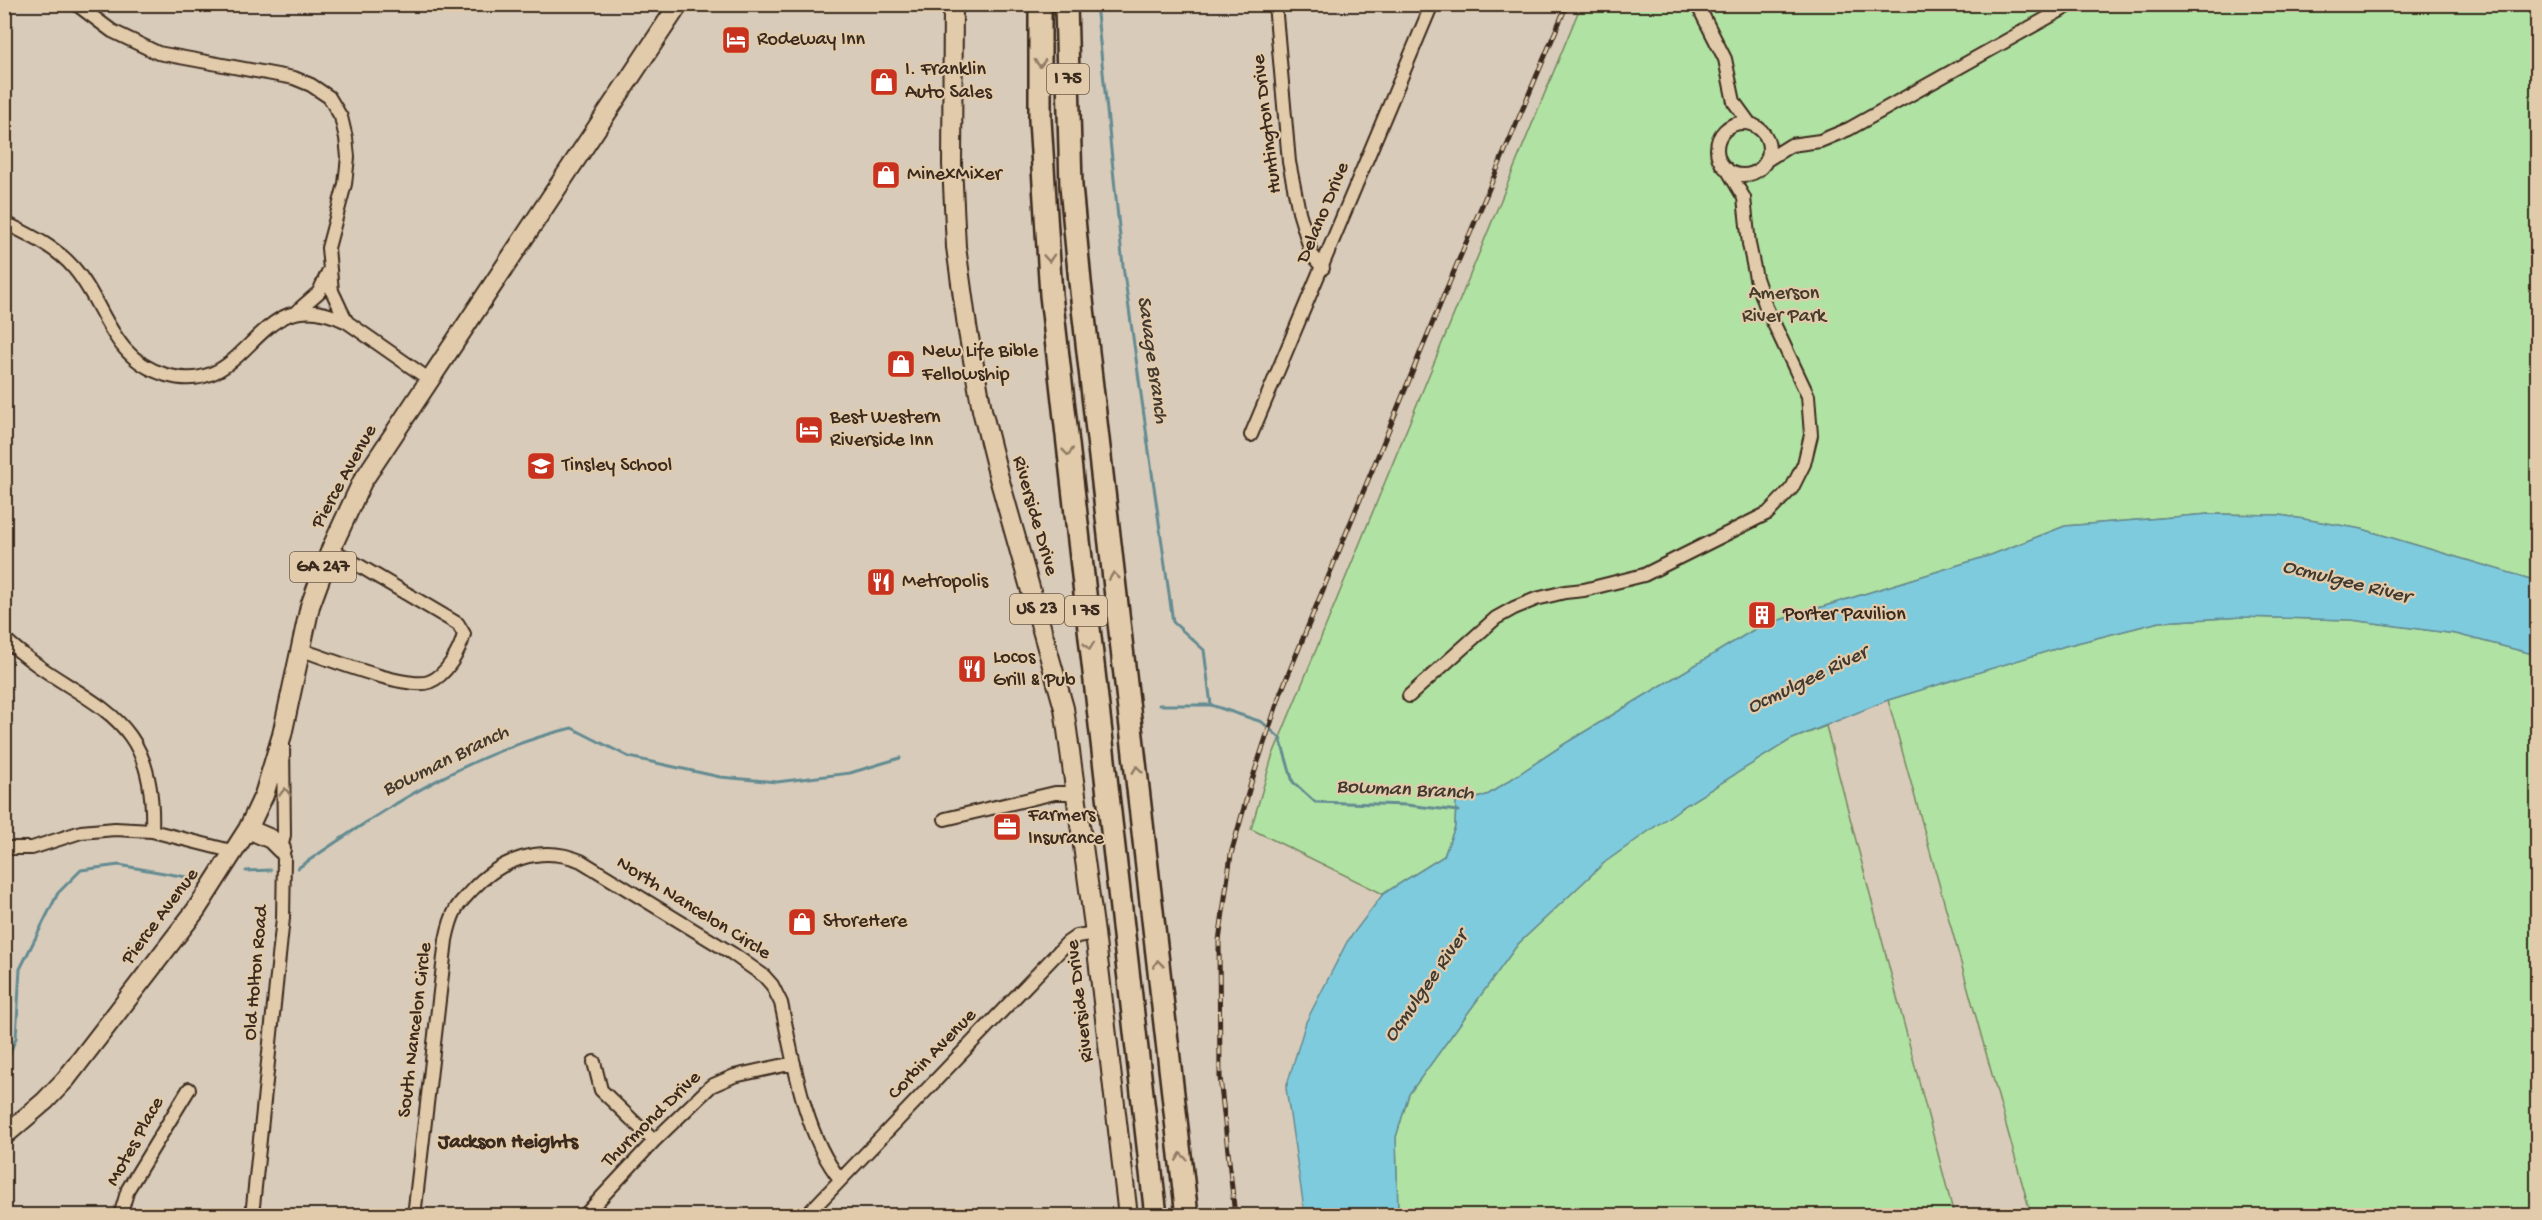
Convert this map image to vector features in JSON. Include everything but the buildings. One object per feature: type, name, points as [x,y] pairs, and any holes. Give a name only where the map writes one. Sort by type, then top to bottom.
[{"type":"highway","name":"I 75","points":[[1040,4],[1040,120],[1051,296],[1156,1215]]},
{"type":"highway","name":"I 75","points":[[1066,4],[1071,186],[1080,282],[1187,1215]]},
{"type":"main road","name":"Pierce Avenue","points":[[4,1136],[45,1101],[66,1079],[196,910],[235,852],[264,795],[282,735],[310,606],[331,549],[362,482],[679,4]]},
{"type":"main road","name":"Riverside Drive","points":[[953,4],[952,164],[956,247],[967,326],[982,410],[999,478],[1059,685],[1071,747],[1128,1215]]},
{"type":"main road","points":[[248,829],[271,839],[280,849]]},
{"type":"street","points":[[76,4],[112,31],[158,53],[294,78],[311,85],[329,97],[340,117],[348,157],[345,184],[328,248],[328,272],[332,291],[347,322]]},
{"type":"street","name":"Huntington Drive","points":[[1275,4],[1289,162],[1299,212],[1312,255],[1323,268]]},
{"type":"street","name":"Delano Drive","points":[[1251,435],[1432,4]]},
{"type":"street","points":[[1697,4],[1725,59],[1734,102],[1750,124],[1765,134],[1791,145]]},
{"type":"street","points":[[1744,198],[1756,172],[1767,160],[1791,145],[1820,141],[1849,129],[2073,4]]},
{"type":"street","points":[[1409,696],[1497,618],[1514,608],[1565,592],[1584,590],[1644,575],[1768,513],[1792,488],[1804,464],[1809,442],[1808,396],[1766,308],[1756,278],[1749,244],[1744,198],[1717,152],[1718,142],[1734,102]]},
{"type":"street","points":[[1723,133],[1730,126],[1740,123],[1750,124]]},
{"type":"street","points":[[1765,134],[1769,142],[1767,160]]},
{"type":"street","points":[[1727,170],[1747,175],[1756,172]]},
{"type":"street","points":[[4,222],[44,243],[66,260],[85,282],[108,329],[124,348],[136,358],[166,375],[202,376],[225,367],[270,324],[296,312],[319,292],[328,272]]},
{"type":"street","points":[[296,312],[312,310],[326,312],[347,322],[430,380]]},
{"type":"street","points":[[299,649],[416,684],[438,677],[462,644],[464,634],[458,624],[331,549]]},
{"type":"street","points":[[4,638],[18,651],[99,704],[127,731],[147,770],[153,806],[152,831]]},
{"type":"street","name":"Old Holton Road","points":[[252,1215],[283,918],[284,858],[280,849],[285,823],[285,752],[282,735]]},
{"type":"street","points":[[945,819],[1051,794],[1077,793]]},
{"type":"street","points":[[4,848],[33,848],[81,832],[115,829],[152,831],[235,852]]},
{"type":"street","name":"North Nancelon Circle","points":[[498,867],[537,854],[566,855],[581,861],[733,954],[764,976],[772,985],[781,1003],[794,1063],[820,1146],[830,1166],[840,1179]]},
{"type":"street","name":"South Nancelon Circle","points":[[414,1215],[446,940],[456,908],[478,884],[498,867]]},
{"type":"street","name":"Corbin Avenue","points":[[806,1215],[1067,943],[1077,936],[1095,933]]},
{"type":"street","points":[[594,1062],[602,1090],[654,1141]]},
{"type":"street","name":"Thurmond Drive","points":[[584,1215],[654,1141],[711,1086],[734,1076],[794,1063]]},
{"type":"street","name":"Motes Place","points":[[120,1215],[128,1189],[189,1089]]},
{"type":"green space","name":"Amerson River Park","points":[[1581,5],[2537,5],[2537,581],[2362,529],[2280,515],[2209,514],[2065,526],[1991,555],[1760,626],[1566,743],[1489,794],[1475,799],[1465,797],[1456,800],[1455,827],[1444,856],[1383,894],[1251,829],[1272,757]]},
{"type":"green space","points":[[2242,617],[2352,620],[2456,634],[2537,655],[2537,1215],[2031,1215],[1888,700],[2065,646],[2159,622]]},
{"type":"green space","points":[[1826,726],[1954,1215],[1398,1215],[1396,1137],[1409,1094],[1518,944],[1605,862],[1684,806],[1790,740]]},
{"type":"water","name":"Ocmulgee River","points":[[2209,514],[2280,515],[2362,529],[2537,581],[2537,655],[2456,634],[2352,620],[2242,617],[2159,622],[2065,646],[1888,700],[1790,740],[1684,806],[1605,862],[1518,944],[1409,1094],[1396,1137],[1398,1215],[1305,1215],[1286,1088],[1306,1022],[1347,942],[1383,894],[1444,856],[1455,827],[1456,800],[1465,797],[1475,799],[1489,794],[1566,743],[1760,626],[1991,555],[2065,526]]},
{"type":"waterway","name":"Savage Branch","points":[[1096,4],[1123,266],[1173,622],[1204,650],[1211,705]]},
{"type":"waterway","name":"Bowman Branch","points":[[1159,705],[1211,705],[1262,722],[1280,738],[1293,782],[1315,802],[1407,805],[1458,811]]},
{"type":"waterway","name":"Bowman Branch","points":[[298,868],[395,804],[463,767],[534,738],[572,728],[629,757],[720,777],[777,782],[850,773],[900,758]]},
{"type":"waterway","name":"Bowman Branch","points":[[4,1068],[16,1038],[20,969],[58,893],[81,870],[119,865],[192,878]]},
{"type":"waterway","name":"Bowman Branch","points":[[246,871],[271,870]]},
{"type":"railway","points":[[1235,1216],[1220,1077],[1219,941],[1231,854],[1251,783],[1281,692],[1444,295],[1567,4]]},
{"type":"place","name":"Rodeway Inn","points":[[736,40]]},
{"type":"place","name":"I. Franklin Auto Sales","points":[[884,82]]},
{"type":"place","name":"MinexMixer","points":[[886,175]]},
{"type":"place","name":"New Life Bible Fellowship","points":[[901,364]]},
{"type":"place","name":"Best Western Riverside Inn","points":[[809,430]]},
{"type":"place","name":"Tinsley School","points":[[541,466]]},
{"type":"place","name":"Metropolis","points":[[881,582]]},
{"type":"place","name":"Porter Pavilion","points":[[1762,615]]},
{"type":"place","name":"Locos Grill & Pub","points":[[972,669]]},
{"type":"place","name":"Farmers Insurance","points":[[1007,827]]},
{"type":"place","name":"StoreHere","points":[[802,922]]},
{"type":"district","name":"Jackson Heights","points":[[508,1143]]}]
